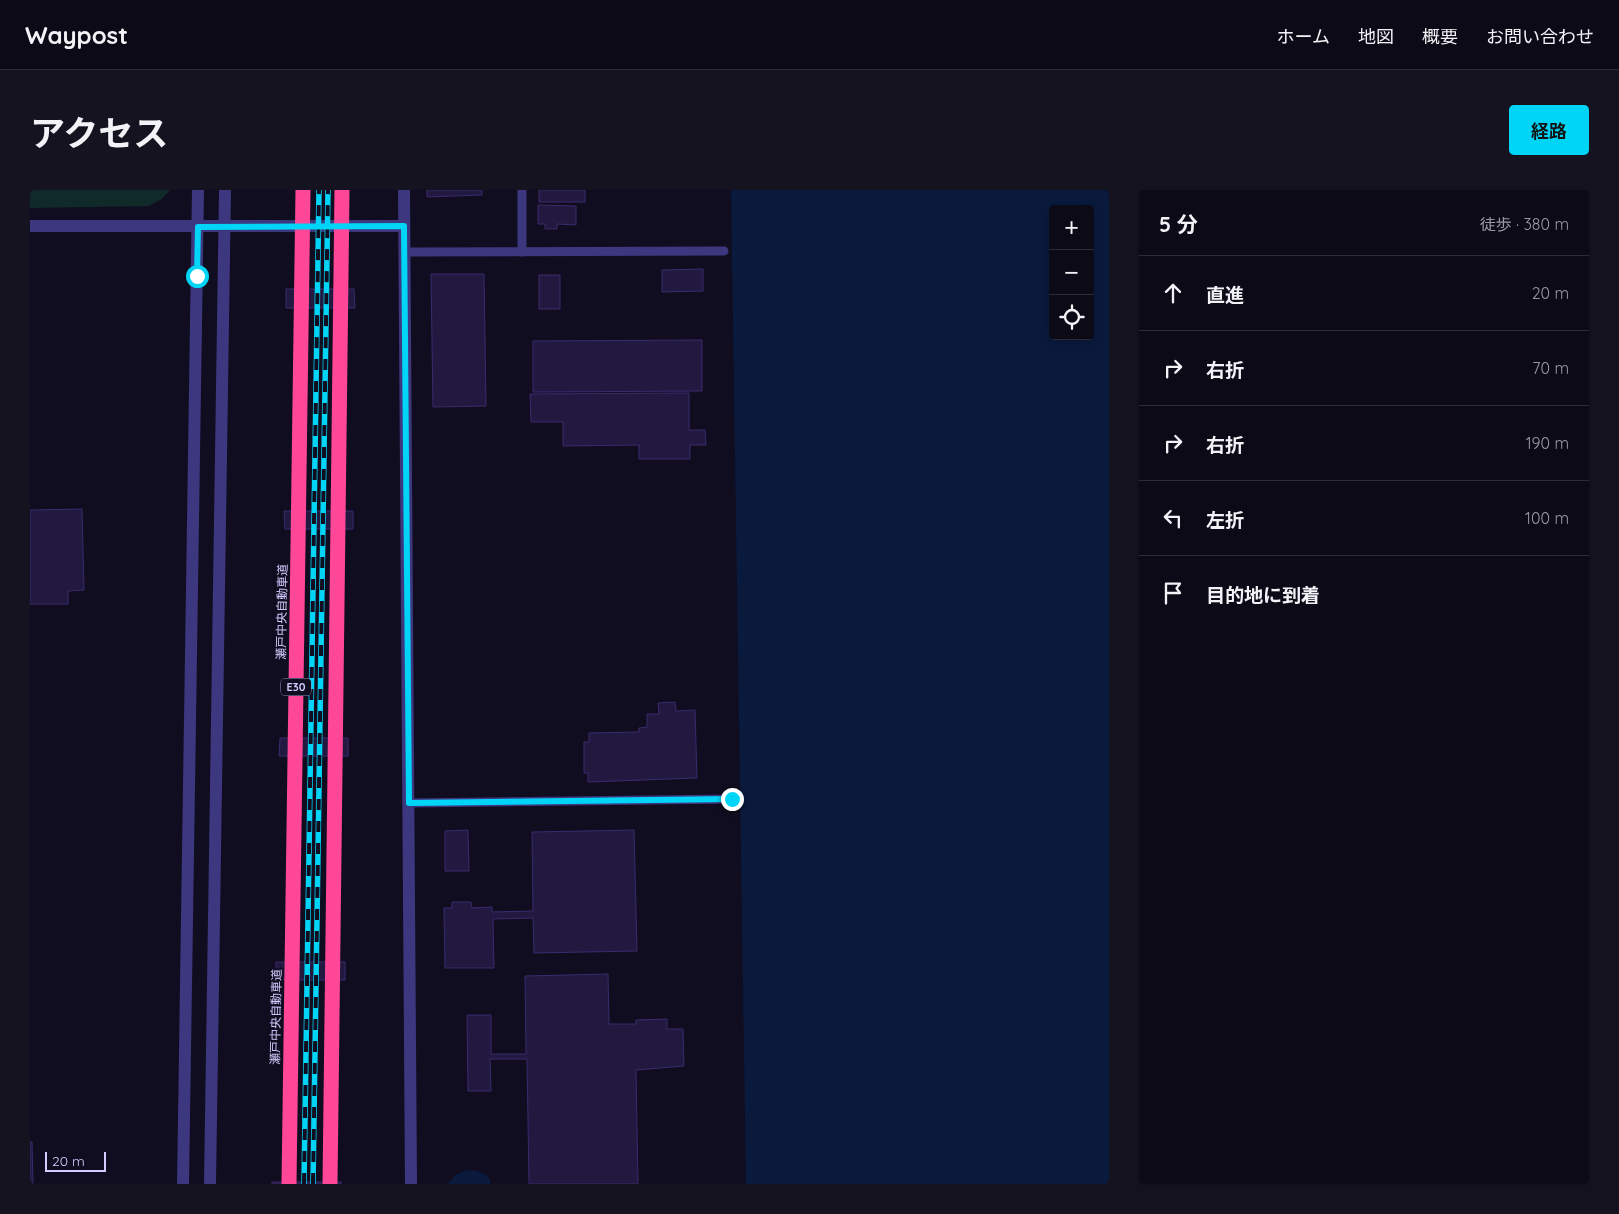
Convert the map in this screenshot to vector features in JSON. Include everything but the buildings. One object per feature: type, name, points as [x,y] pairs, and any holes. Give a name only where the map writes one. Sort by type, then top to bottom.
[{"type":"highway","name":"瀬戸中央自動車道","points":[[289,1184],[303,190]]},
{"type":"highway","points":[[330,1184],[342,190]]},
{"type":"street","points":[[183,1184],[198,190]]},
{"type":"street","points":[[210,1184],[225,190]]},
{"type":"street","points":[[404,190],[411,1184]]},
{"type":"street","points":[[30,226],[404,226]]},
{"type":"lane","points":[[522,190],[522,252]]},
{"type":"lane","points":[[404,252],[724,251]]},
{"type":"lane","points":[[409,803],[732,799]]},
{"type":"green space","points":[[30,190],[170,190],[162,199],[149,206],[30,208]]},
{"type":"water","points":[[731,190],[1109,190],[1109,1184],[746,1184]]},
{"type":"water","points":[[467,1170],[485,1175],[490,1179],[490,1184],[448,1184],[455,1175]]},
{"type":"railway","points":[[304,1184],[319,190]]},
{"type":"railway","points":[[313,1184],[328,190]]},
{"type":"route","points":[[197,276],[198,227],[404,226],[409,803],[732,799]]}]
